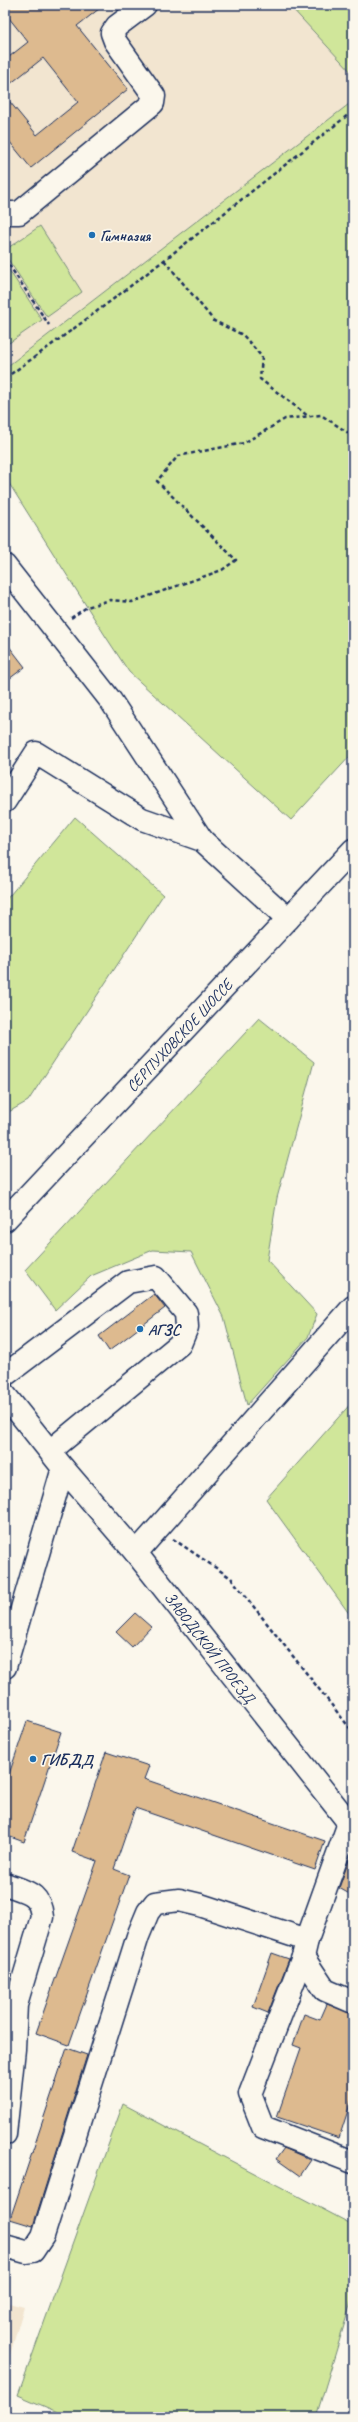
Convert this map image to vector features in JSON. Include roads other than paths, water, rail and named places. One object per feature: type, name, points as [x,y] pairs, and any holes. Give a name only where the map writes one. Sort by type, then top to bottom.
[{"type":"street","points":[[5,214],[19,213],[153,104],[154,96],[115,40],[112,33],[117,26],[145,5]]},
{"type":"street","points":[[5,566],[54,631],[111,701],[202,840],[288,919]]},
{"type":"street","points":[[7,793],[36,753],[142,820],[202,840]]},
{"type":"street","name":"СЕРПУХОВСКОЕ ШОССЕ","points":[[5,1220],[353,850]]},
{"type":"street","points":[[5,1375],[128,1282],[156,1277],[186,1312],[187,1327],[180,1344],[50,1451]]},
{"type":"street","points":[[136,1553],[353,1307]]},
{"type":"street","name":"ЗАВОДСКОЙ ПРОЕЗД","points":[[5,1395],[63,1468],[136,1553],[351,1826]]},
{"type":"street","points":[[5,1667],[63,1468]]},
{"type":"street","points":[[351,1826],[250,2094],[262,2127],[353,2162]]},
{"type":"street","points":[[5,1884],[36,1897],[41,1906],[42,1917],[16,2004],[14,2049],[5,2134]]},
{"type":"street","points":[[5,2246],[26,2252],[33,2251],[43,2236],[138,1936],[148,1912],[155,1903],[179,1900],[200,1905],[305,1948],[325,1990],[353,2002]]},
{"type":"place","name":"Гимназия","points":[[92,235]]},
{"type":"place","name":"АГЗС","points":[[140,1329]]},
{"type":"place","name":"ГИБДД","points":[[33,1759]]}]
